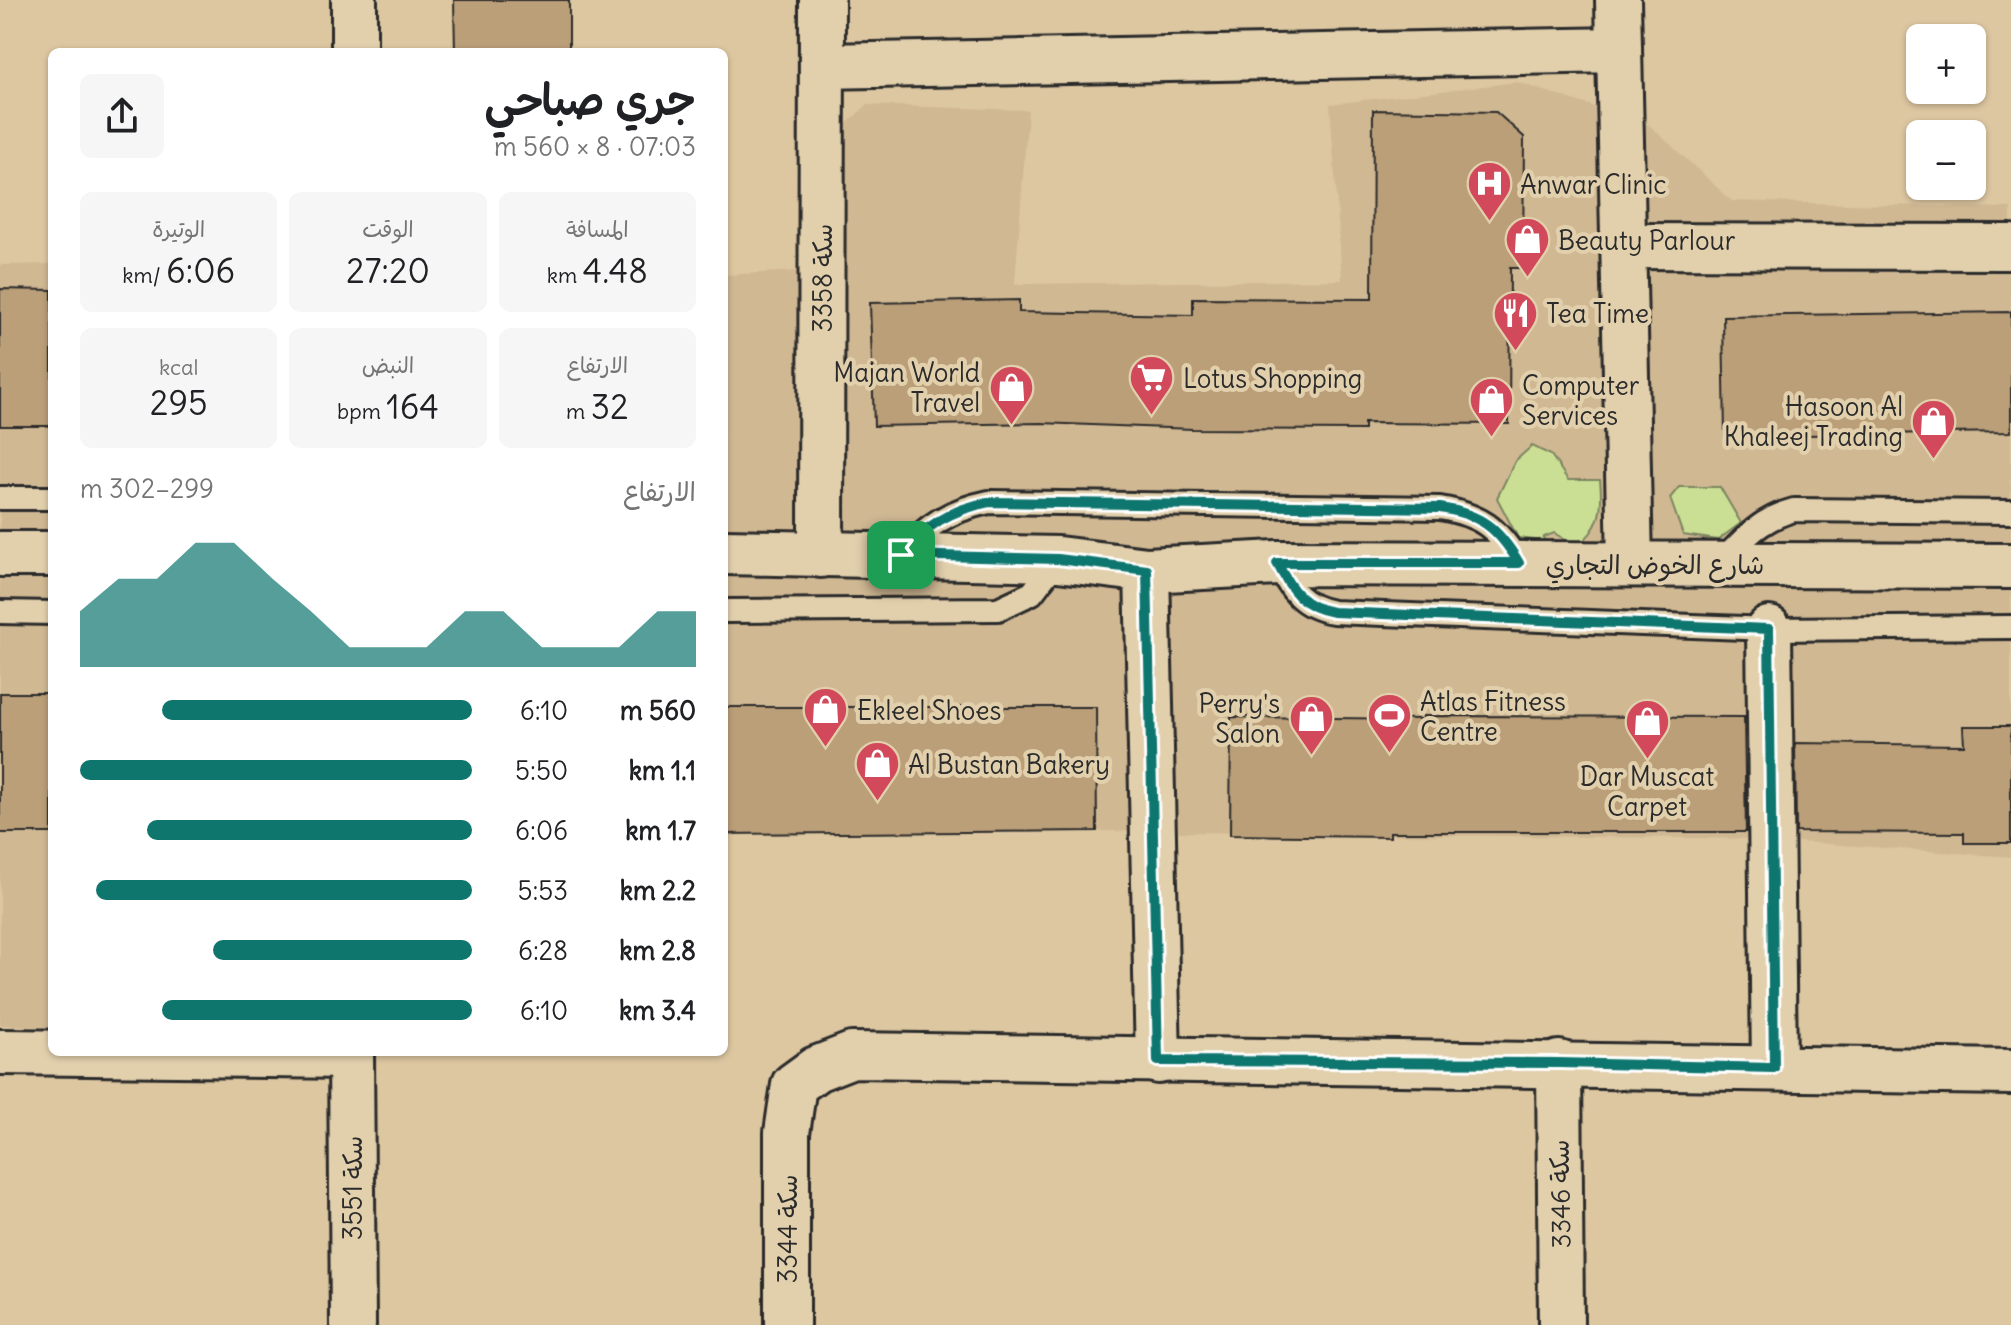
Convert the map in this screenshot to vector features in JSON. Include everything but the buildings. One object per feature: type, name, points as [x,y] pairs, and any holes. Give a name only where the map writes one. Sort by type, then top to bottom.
[{"type":"street","points":[[354,0],[354,48]]},
{"type":"street","name":"سكة 3358","points":[[821,555],[822,0]]},
{"type":"street","points":[[1618,0],[1630,564]]},
{"type":"street","points":[[823,66],[1619,50]]},
{"type":"street","points":[[1623,246],[2011,247]]},
{"type":"street","name":"شارع الخوض التجاري","points":[[728,552],[1058,559],[1147,570],[1277,563],[2011,566]]},
{"type":"street","points":[[0,554],[48,554]]},
{"type":"street","points":[[1147,570],[1158,1061],[1559,1063],[2011,1072]]},
{"type":"street","points":[[1769,629],[1774,1068]]},
{"type":"street","points":[[0,1052],[48,1052]]},
{"type":"street","name":"سكة 3344","points":[[787,1325],[787,1133],[794,1085],[816,1069],[852,1055],[1158,1061]]},
{"type":"street","name":"سكة 3551","points":[[351,1056],[353,1325]]},
{"type":"street","name":"سكة 3346","points":[[1559,1063],[1561,1325]]},
{"type":"lane","points":[[0,498],[48,498]]},
{"type":"lane","points":[[901,555],[918,535],[939,518],[962,508],[989,502],[1082,503],[1440,508],[1465,512],[1487,524],[1506,542],[1519,563]]},
{"type":"lane","points":[[1720,564],[1755,527],[1773,516],[1794,510],[2011,512]]},
{"type":"lane","points":[[728,611],[998,609],[1032,593],[1058,559]]},
{"type":"lane","points":[[1277,563],[1293,593],[1304,603],[1333,612],[1769,629],[2011,627]]},
{"type":"lane","points":[[0,612],[48,613]]},
{"type":"shaded area","points":[[1517,82],[1648,124],[1732,201],[2011,208],[2011,857],[1760,839],[1097,831],[728,833],[728,275],[833,269],[831,138],[867,105],[1028,110],[1015,284],[1342,280],[1330,104]]},
{"type":"shaded area","points":[[48,264],[48,1027],[0,1025],[0,265]]},
{"type":"green space","points":[[1532,446],[1551,455],[1568,480],[1600,480],[1598,518],[1591,533],[1576,546],[1554,533],[1544,537],[1543,541],[1518,538],[1497,498],[1515,461]]},
{"type":"green space","points":[[1679,487],[1720,487],[1741,523],[1718,540],[1683,535],[1670,498]]},
{"type":"place","name":"Anwar Clinic","points":[[1489,223]]},
{"type":"place","name":"Beauty Parlour","points":[[1527,279]]},
{"type":"place","name":"Tea Time","points":[[1515,352]]},
{"type":"place","name":"Lotus Shopping","points":[[1152,417]]},
{"type":"place","name":"Majan World Travel","points":[[1011,426]]},
{"type":"place","name":"Computer Services","points":[[1491,439]]},
{"type":"place","name":"Hasoon Al Khaleej Trading","points":[[1934,460]]},
{"type":"place","name":"Ekleel Shoes","points":[[826,749]]},
{"type":"place","name":"Atlas Fitness Centre","points":[[1389,755]]},
{"type":"place","name":"Perry's Salon","points":[[1311,757]]},
{"type":"place","name":"Dar Muscat Carpet","points":[[1647,760]]},
{"type":"place","name":"Al Bustan Bakery","points":[[877,803]]},
{"type":"route","points":[[989,502],[1440,508],[1465,512],[1487,524],[1506,542],[1519,563],[1277,563],[1293,593],[1318,610],[1769,629],[1774,1068],[1559,1063],[1158,1061],[1147,570],[1058,559],[901,555],[918,535],[939,518],[962,508],[989,502]]}]
